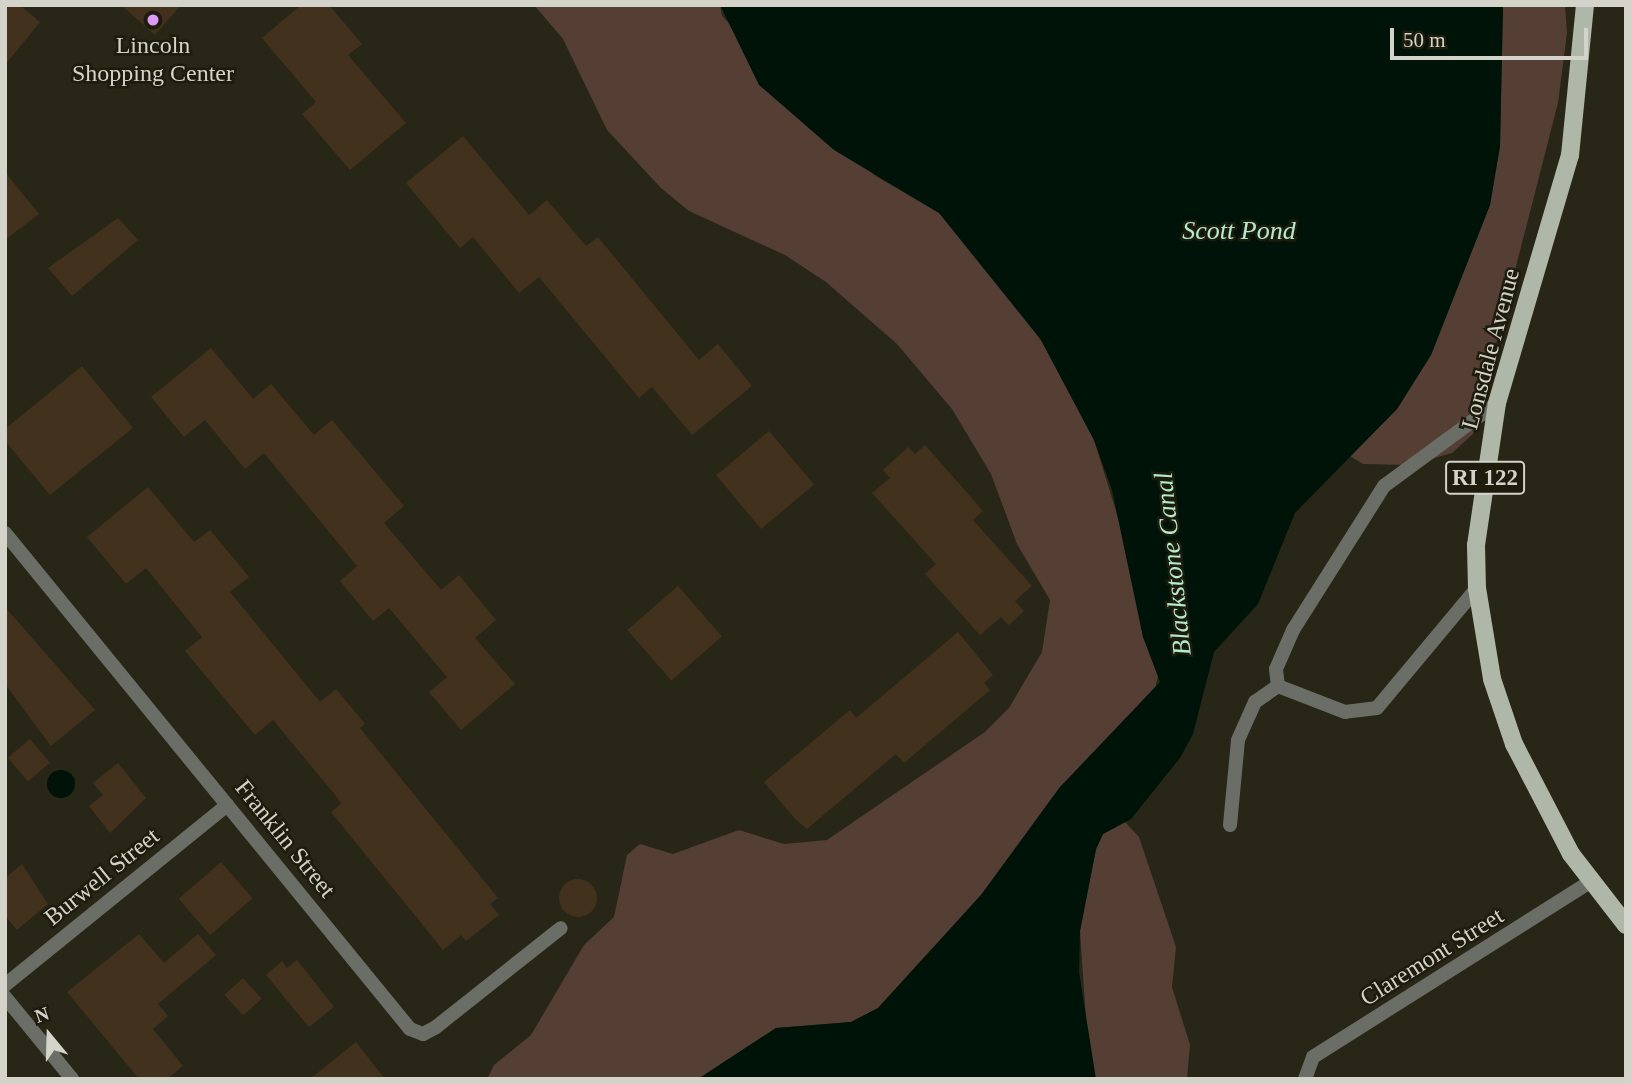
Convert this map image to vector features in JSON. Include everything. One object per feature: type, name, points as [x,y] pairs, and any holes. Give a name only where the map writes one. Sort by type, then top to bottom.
[{"type":"main road","name":"Lonsdale Avenue","points":[[1585,5],[1570,155],[1497,403],[1476,545],[1477,588],[1484,647],[1514,744],[1590,882],[1626,925]]},
{"type":"street","points":[[1278,686],[1276,669],[1293,630],[1384,486],[1497,403]]},
{"type":"street","name":"Franklin Street","points":[[5,533],[410,1029],[423,1034],[561,928]]},
{"type":"street","points":[[1278,686],[1345,712],[1377,708],[1477,588]]},
{"type":"street","points":[[1230,825],[1238,740],[1255,702],[1278,686]]},
{"type":"street","name":"Burwell Street","points":[[5,985],[228,805]]},
{"type":"street","name":"Claremont Street","points":[[1304,1076],[1313,1057],[1590,882]]},
{"type":"street","points":[[5,997],[72,1079]]},
{"type":"shaded area","points":[[534,5],[720,5],[722,16],[874,175],[939,213],[970,245],[1041,340],[1094,440],[1125,540],[1143,637],[1159,671],[1154,694],[1060,787],[981,895],[878,1008],[851,1022],[776,1028],[698,1079],[487,1079],[494,1065],[531,1035],[584,945],[614,917],[627,855],[640,844],[673,854],[739,830],[784,844],[827,840],[985,732],[1009,708],[1042,652],[1050,600],[1017,544],[991,474],[952,409],[897,344],[826,282],[785,255],[689,211],[661,188],[607,130],[563,39]]},
{"type":"shaded area","points":[[1503,5],[1565,5],[1567,33],[1558,103],[1473,434],[1452,453],[1410,465],[1363,464],[1350,456],[1397,409],[1431,355],[1490,205],[1500,146]]},
{"type":"shaded area","points":[[1125,822],[1139,837],[1176,947],[1172,987],[1190,1045],[1187,1079],[1096,1079],[1088,1049],[1080,931],[1096,849],[1103,834]]},
{"type":"water","name":"Scott Pond","points":[[720,5],[1503,5],[1500,146],[1490,205],[1431,355],[1397,409],[1295,513],[1258,604],[1214,652],[1193,734],[1180,758],[1131,819],[1103,834],[1096,849],[1080,931],[1079,972],[1096,1079],[698,1079],[776,1028],[851,1022],[878,1008],[981,895],[1060,787],[1160,682],[1143,637],[1112,490],[1094,440],[1041,340],[939,213],[834,150],[759,85]]},
{"type":"water","points":[[61,770],[71,774],[75,784],[71,794],[61,798],[51,794],[47,784],[51,774]]},
{"type":"building","points":[[5,5],[20,5],[40,22],[5,65]]},
{"type":"building","name":"Lincoln Shopping Center","points":[[121,5],[181,5],[155,35]]},
{"type":"building","points":[[301,5],[329,5],[362,44],[348,55],[406,123],[350,170],[302,114],[316,102],[262,38]]},
{"type":"building","points":[[463,136],[529,215],[547,200],[586,246],[598,237],[699,360],[718,344],[752,386],[692,435],[652,387],[639,398],[539,277],[519,293],[473,237],[460,248],[406,183]]},
{"type":"building","points":[[5,172],[39,214],[5,240]]},
{"type":"building","points":[[118,218],[138,240],[72,296],[48,268]]},
{"type":"building","points":[[211,348],[253,399],[271,384],[314,435],[332,420],[404,506],[384,523],[441,590],[459,575],[496,620],[475,638],[515,684],[461,730],[429,692],[447,677],[389,608],[373,621],[340,581],[357,566],[264,453],[245,469],[205,420],[184,437],[151,397]]},
{"type":"building","points":[[82,366],[133,428],[50,495],[5,441],[5,429]]},
{"type":"building","points":[[769,431],[814,485],[761,529],[716,475]]},
{"type":"building","points":[[925,445],[983,511],[973,520],[1032,586],[1015,601],[1024,611],[1009,625],[1001,617],[980,635],[925,574],[936,564],[872,493],[890,478],[883,470],[908,447],[915,454]]},
{"type":"building","points":[[148,487],[194,542],[210,530],[249,577],[230,592],[320,702],[336,689],[365,724],[360,728],[498,898],[490,904],[499,915],[466,941],[461,935],[443,950],[331,812],[341,804],[336,796],[273,720],[255,735],[185,651],[202,637],[146,568],[126,584],[87,537]]},
{"type":"building","points":[[678,586],[722,637],[671,681],[627,630]]},
{"type":"building","points":[[5,607],[95,710],[51,746],[5,684]]},
{"type":"building","points":[[958,632],[993,675],[984,683],[990,690],[904,763],[896,754],[807,829],[795,819],[764,782],[850,710],[856,718]]},
{"type":"building","points":[[30,739],[50,763],[28,781],[8,758]]},
{"type":"building","points":[[118,763],[146,798],[110,833],[89,806],[103,795],[93,783]]},
{"type":"building","points":[[221,862],[252,898],[210,935],[179,899]]},
{"type":"building","points":[[22,864],[48,904],[17,930],[5,916],[5,878]]},
{"type":"building","points":[[578,879],[592,884],[597,898],[592,912],[578,917],[564,912],[559,898],[564,884]]},
{"type":"building","points":[[139,934],[164,963],[198,934],[216,955],[158,1004],[168,1016],[153,1029],[183,1066],[167,1079],[139,1079],[67,992]]},
{"type":"building","points":[[297,960],[334,1007],[309,1027],[266,975],[282,961],[287,968]]},
{"type":"building","points":[[243,978],[262,999],[243,1016],[224,995]]},
{"type":"building","points":[[356,1042],[385,1079],[310,1079]]},
{"type":"place","name":"Lincoln Shopping Center","points":[[153,20]]},
{"type":"water label","name":"Blackstone Canal","points":[[1173,564]]}]
